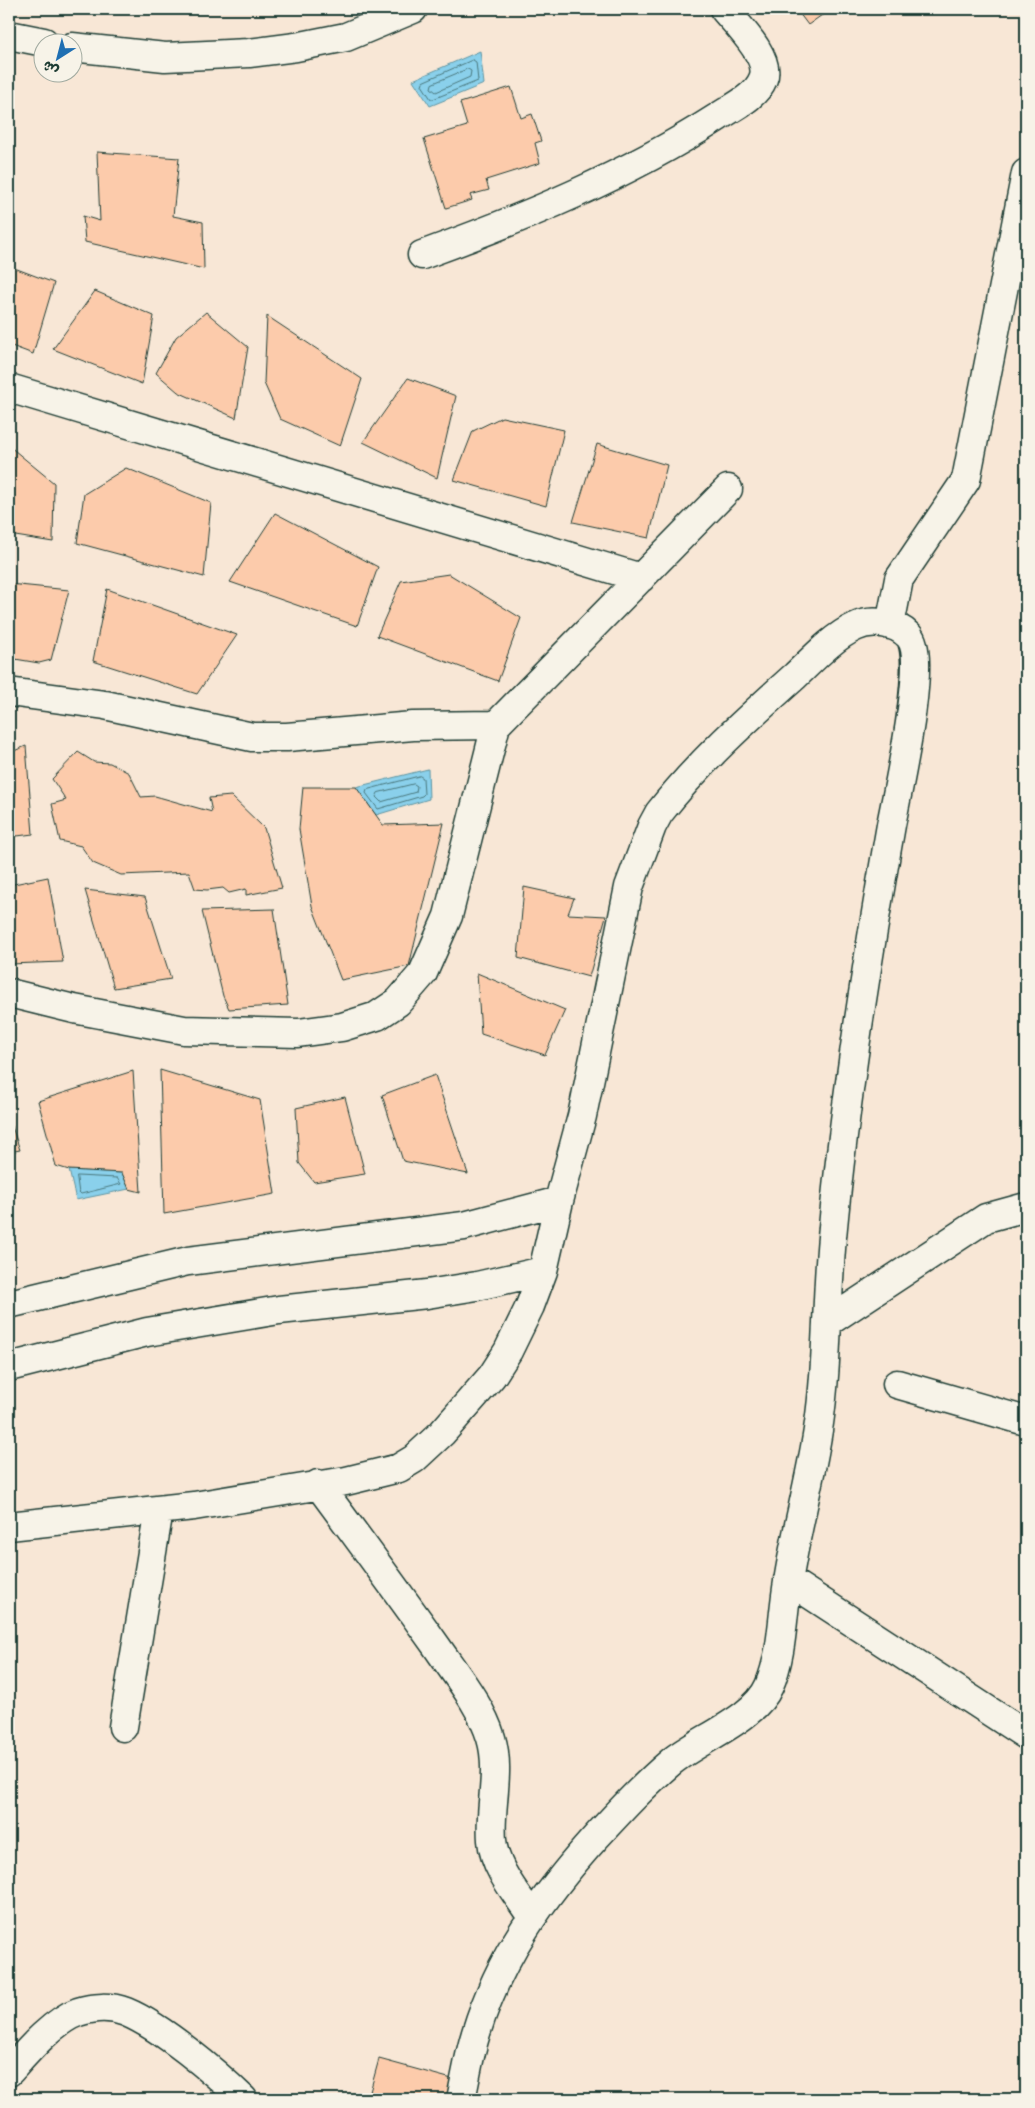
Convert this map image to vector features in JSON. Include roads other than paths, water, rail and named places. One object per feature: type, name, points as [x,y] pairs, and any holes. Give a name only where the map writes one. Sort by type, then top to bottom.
[{"type":"street","points":[[82,48],[165,57],[248,53],[296,47],[346,37],[412,9]]},
{"type":"street","points":[[422,255],[480,234],[614,175],[700,129],[745,100],[756,90],[764,78],[764,63],[756,48],[724,9]]},
{"type":"street","points":[[9,35],[32,40]]},
{"type":"street","points":[[890,624],[899,579],[966,480],[1026,173]]},
{"type":"street","points":[[9,388],[641,578]]},
{"type":"street","points":[[9,993],[74,1009],[184,1030],[298,1033],[342,1027],[376,1016],[398,1002],[423,973],[448,916],[496,725],[728,489]]},
{"type":"street","points":[[9,1526],[194,1506],[318,1484],[346,1481],[398,1468],[428,1448],[492,1376],[508,1351],[530,1306],[543,1271],[559,1201],[582,1116],[629,887],[644,844],[659,812],[719,745],[826,647],[857,625],[877,622],[890,624],[910,636],[915,648],[917,666],[911,713],[845,1112],[832,1243],[828,1322],[819,1427],[788,1580],[776,1663],[766,1694],[753,1708],[677,1757],[648,1782],[583,1852],[532,1917],[513,1945],[476,2033],[461,2099]]},
{"type":"street","points":[[9,692],[105,705],[252,737],[287,737],[413,726],[496,725]]},
{"type":"street","points":[[9,1304],[188,1261],[464,1226],[559,1201]]},
{"type":"street","points":[[828,1322],[986,1218],[1026,1207]]},
{"type":"street","points":[[9,1367],[147,1332],[279,1310],[427,1294],[477,1286],[543,1271]]},
{"type":"street","points":[[897,1384],[1026,1421]]},
{"type":"street","points":[[318,1484],[417,1619],[479,1712],[491,1738],[494,1759],[495,1783],[492,1841],[496,1857],[504,1875],[532,1917]]},
{"type":"street","points":[[123,1727],[159,1510]]},
{"type":"street","points":[[788,1580],[1026,1735]]},
{"type":"street","points":[[9,2072],[42,2036],[76,2013],[97,2007],[126,2012],[159,2031],[221,2078],[243,2099]]},
{"type":"water","points":[[480,51],[484,84],[430,106],[413,80]]},
{"type":"water","points":[[428,769],[429,799],[376,815],[356,787]]},
{"type":"water","points":[[69,1170],[122,1173],[129,1189],[76,1200]]}]
